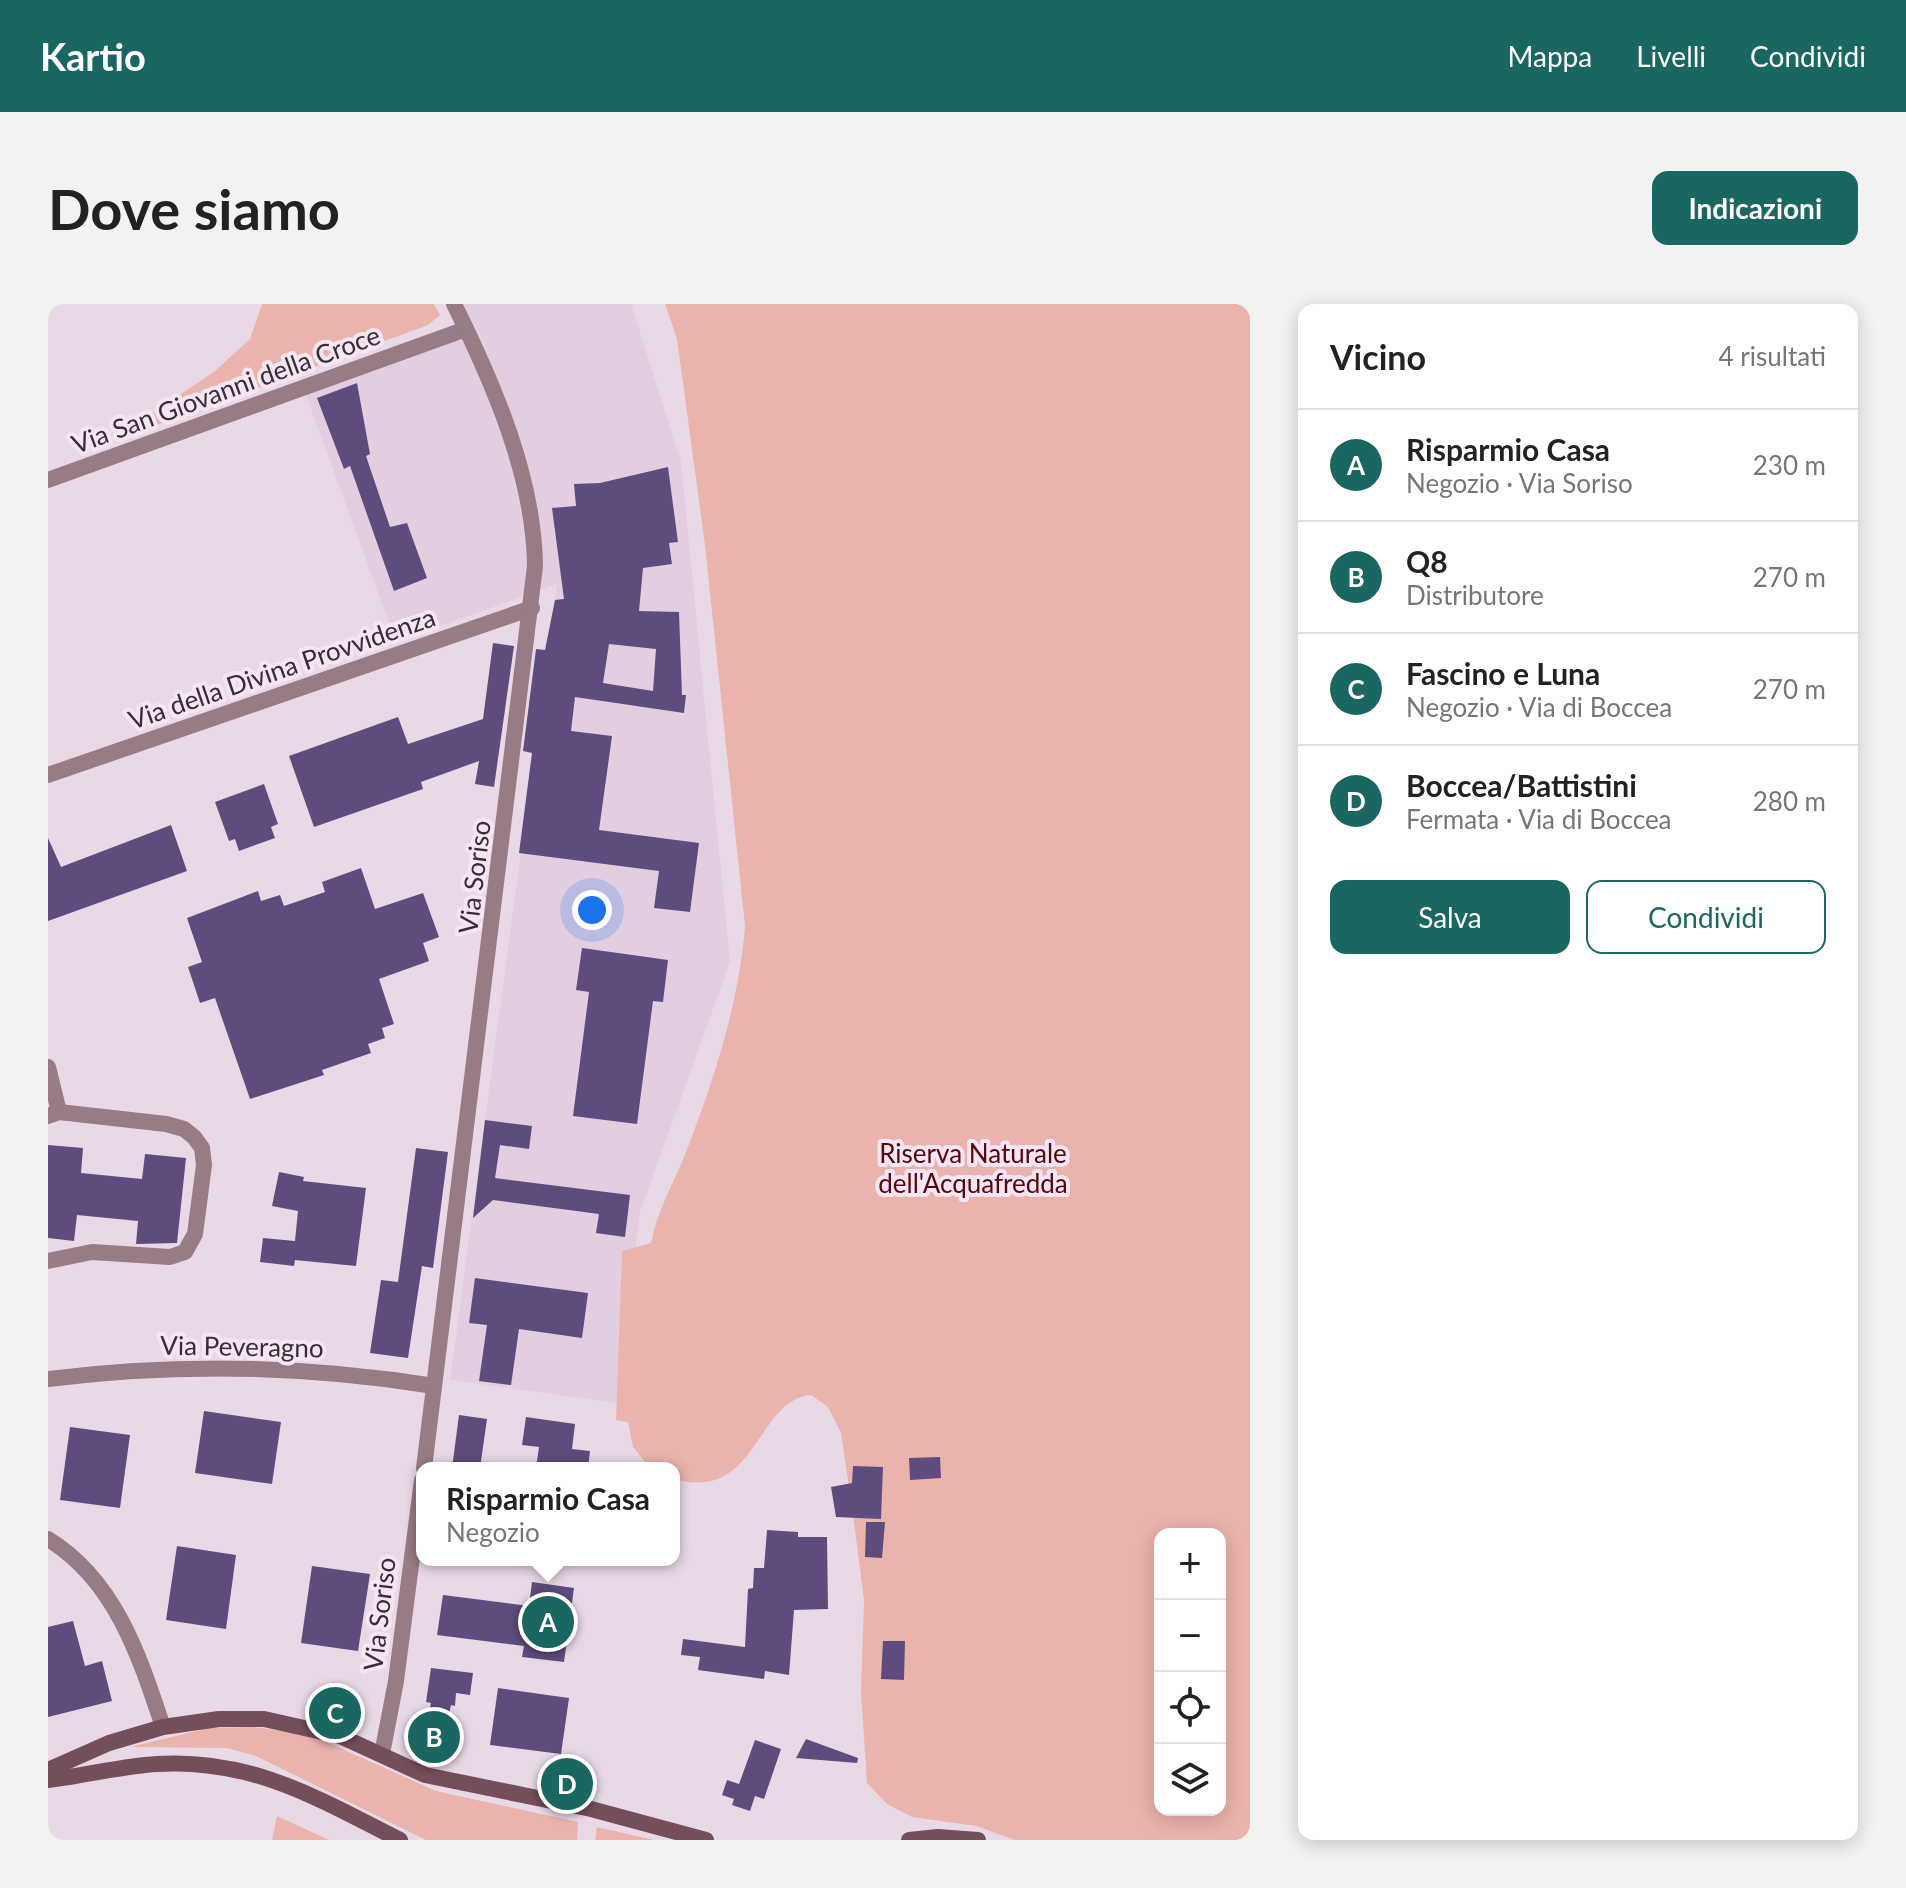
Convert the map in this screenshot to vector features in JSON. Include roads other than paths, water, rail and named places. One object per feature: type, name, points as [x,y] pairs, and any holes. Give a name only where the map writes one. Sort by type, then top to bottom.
[{"type":"main road","points":[[48,1770],[109,1743],[163,1727],[219,1719],[264,1719],[340,1736],[425,1775],[591,1809],[684,1838],[706,1840]]},
{"type":"main road","points":[[48,1780],[154,1764],[239,1768],[294,1788],[400,1840]]},
{"type":"main road","points":[[909,1840],[971,1839]]},
{"type":"street","name":"Via Soriso","points":[[425,1462],[532,608],[535,558],[524,488],[504,423],[454,304]]},
{"type":"street","name":"Via San Giovanni della Croce","points":[[48,480],[466,329]]},
{"type":"street","name":"Via della Divina Provvidenza","points":[[48,775],[532,608]]},
{"type":"street","points":[[48,1067],[54,1114],[184,1129],[202,1148],[204,1165],[195,1234],[185,1252],[164,1257],[92,1252],[48,1261]]},
{"type":"street","name":"Via Peveragno","points":[[48,1379],[145,1369],[242,1367],[334,1372],[434,1386]]},
{"type":"street","name":"Via Soriso","points":[[382,1754],[396,1681],[416,1526]]},
{"type":"street","points":[[48,1539],[86,1565],[103,1588],[141,1666],[163,1727]]},
{"type":"place","name":"Risparmio Casa","points":[[548,1622]]},
{"type":"place","name":"Fascino e Luna","points":[[335,1713]]},
{"type":"place","name":"Q8","points":[[434,1737]]},
{"type":"place","name":"Boccea/Battistini","points":[[567,1784]]},
{"type":"park label","name":"Riserva Naturale dell'Acquafredda","points":[[973,1169]]}]
